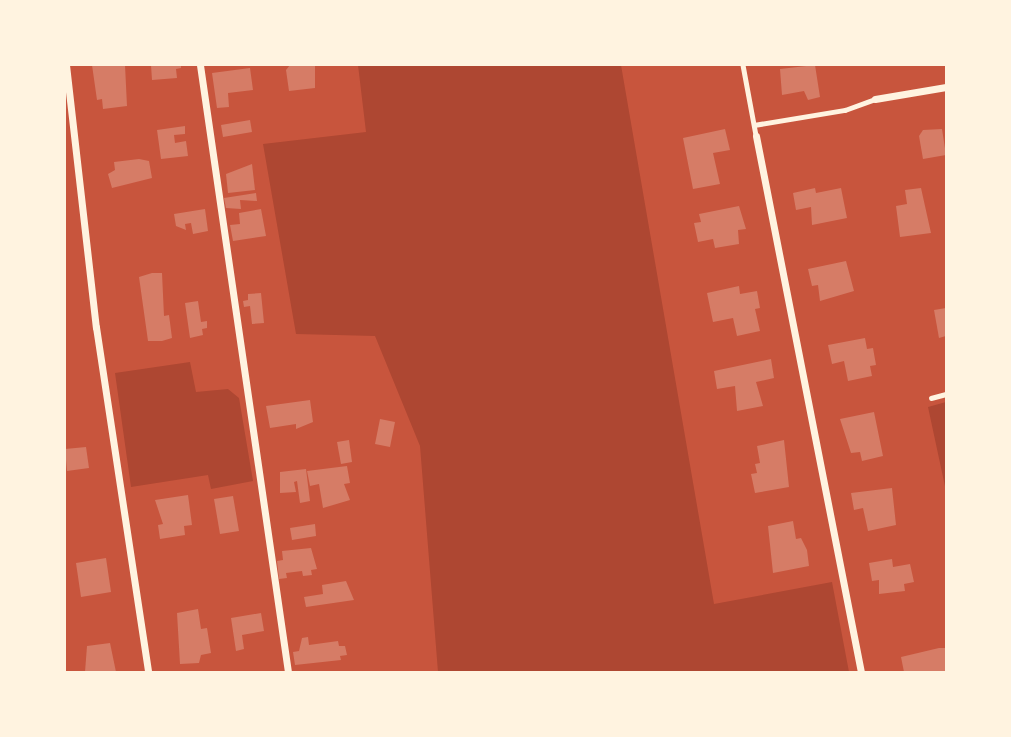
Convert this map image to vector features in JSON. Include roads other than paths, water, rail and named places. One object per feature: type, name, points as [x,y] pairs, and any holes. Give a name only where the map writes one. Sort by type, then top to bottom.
[{"type":"street","points":[[66,65],[96,327],[148,672]]},
{"type":"street","points":[[200,65],[288,672]]},
{"type":"street","points":[[875,99],[946,87]]},
{"type":"street","points":[[756,136],[861,672]]},
{"type":"lane","points":[[743,65],[756,136]]},
{"type":"lane","points":[[754,125],[845,110],[875,99]]},
{"type":"lane","points":[[931,398],[946,394]]}]
